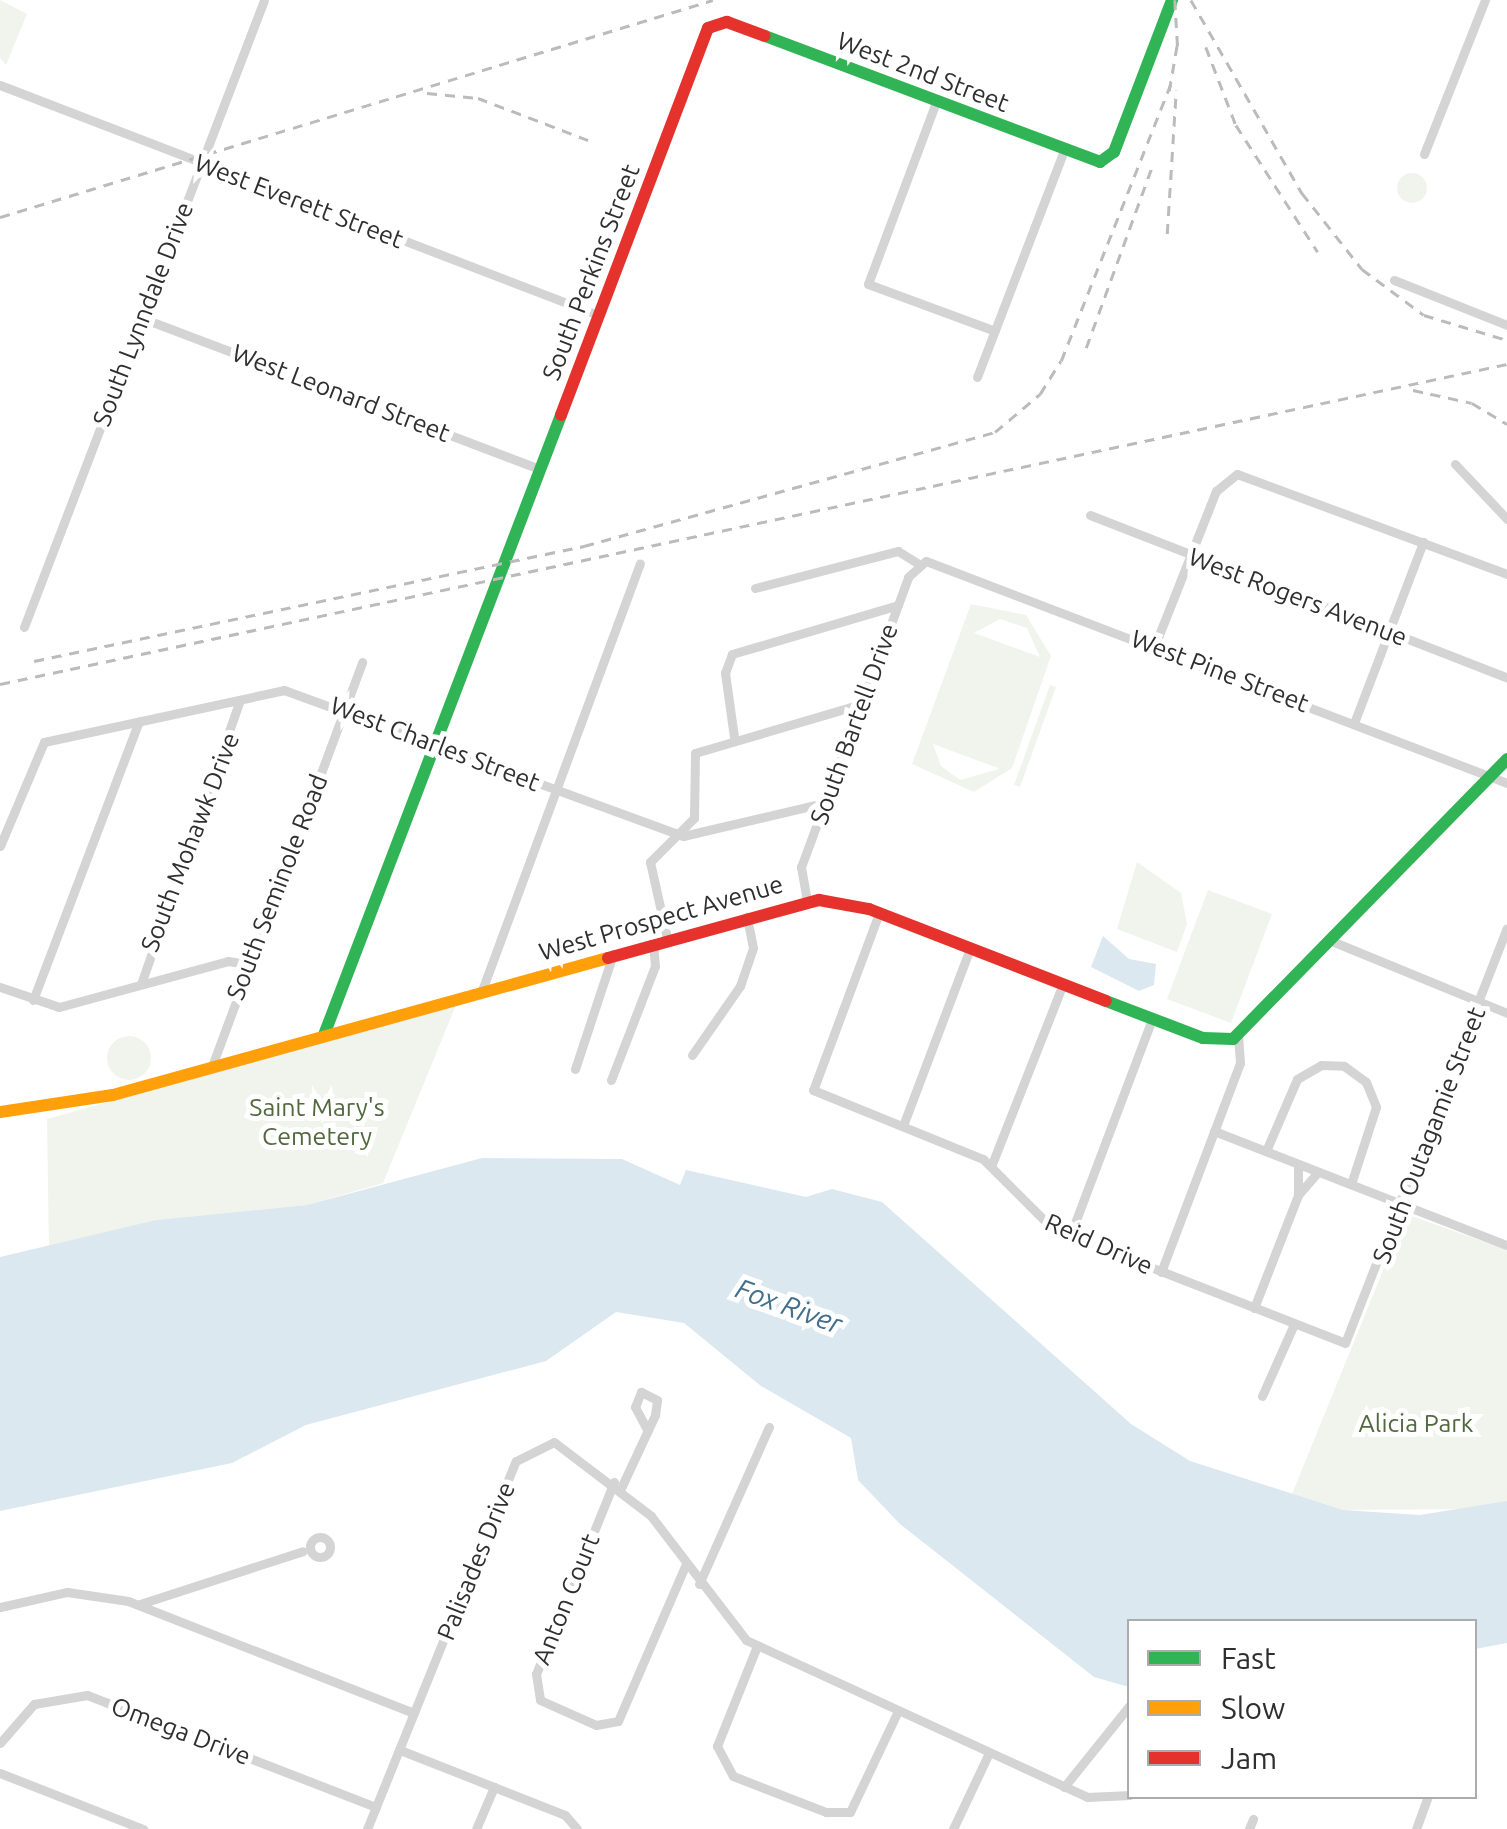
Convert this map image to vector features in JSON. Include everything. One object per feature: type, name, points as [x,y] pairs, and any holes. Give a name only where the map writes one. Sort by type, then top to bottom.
[{"type":"main road","name":"West 2nd Street","points":[[727,22],[1103,162],[1172,0]]},
{"type":"main road","name":"South Perkins Street","points":[[324,1035],[706,32],[727,22]]},
{"type":"main road","points":[[1238,1037],[1507,759]]},
{"type":"main road","name":"West Prospect Avenue","points":[[0,1112],[59,1109],[806,902],[879,913],[1208,1040],[1238,1037]]},
{"type":"street","name":"South Lynndale Drive","points":[[24,627],[264,0]]},
{"type":"street","points":[[1424,154],[1485,0]]},
{"type":"street","name":"West Everett Street","points":[[0,85],[598,315]]},
{"type":"street","points":[[936,102],[868,284],[995,331]]},
{"type":"street","points":[[977,377],[1064,150]]},
{"type":"street","points":[[1394,280],[1507,325]]},
{"type":"street","name":"West Leonard Street","points":[[142,318],[540,469]]},
{"type":"street","points":[[1455,464],[1507,519]]},
{"type":"street","points":[[1155,645],[1216,491],[1233,476],[1252,475],[1507,574]]},
{"type":"street","name":"West Rogers Avenue","points":[[1090,516],[1507,678]]},
{"type":"street","points":[[1354,723],[1423,542]]},
{"type":"street","points":[[756,588],[902,550],[919,564]]},
{"type":"street","name":"West Pine Street","points":[[919,564],[932,561],[1507,783]]},
{"type":"street","points":[[481,992],[640,563]]},
{"type":"street","name":"South Bartell Drive","points":[[806,902],[799,872],[898,605],[919,564]]},
{"type":"street","points":[[734,737],[725,673],[732,654],[898,605]]},
{"type":"street","name":"South Seminole Road","points":[[212,1066],[362,662]]},
{"type":"street","name":"West Charles Street","points":[[0,846],[40,744],[291,690],[683,836]]},
{"type":"street","name":"South Mohawk Drive","points":[[142,984],[240,700]]},
{"type":"street","points":[[667,938],[650,862],[683,836],[696,811],[691,759],[734,737],[861,704]]},
{"type":"street","points":[[33,1000],[138,721]]},
{"type":"street","points":[[683,836],[824,803]]},
{"type":"street","name":"Reid Drive","points":[[879,913],[814,1090],[904,1124],[992,1164],[1043,1224],[1294,1324],[1350,1341]]},
{"type":"street","points":[[692,1055],[740,986],[753,948],[747,917]]},
{"type":"street","name":"South Outagamie Street","points":[[1350,1341],[1507,928]]},
{"type":"street","points":[[611,1080],[654,966],[652,942]]},
{"type":"street","points":[[1334,942],[1507,1013]]},
{"type":"street","points":[[904,1124],[970,948]]},
{"type":"street","points":[[575,1069],[613,954]]},
{"type":"street","points":[[0,987],[59,1008],[228,960],[248,964]]},
{"type":"street","points":[[992,1164],[1063,984]]},
{"type":"street","points":[[1070,1236],[1152,1019]]},
{"type":"street","points":[[1161,1272],[1241,1060],[1238,1037]]},
{"type":"street","points":[[1266,1152],[1297,1079],[1321,1065],[1344,1066],[1366,1082],[1376,1107],[1350,1184]]},
{"type":"street","points":[[1214,1131],[1504,1244],[1507,1228]]},
{"type":"street","points":[[1298,1164],[1298,1195]]},
{"type":"street","points":[[1254,1308],[1298,1195],[1318,1172]]},
{"type":"street","points":[[1262,1396],[1294,1324]]},
{"type":"street","points":[[699,1584],[769,1427]]},
{"type":"street","points":[[617,1485],[646,1430]]},
{"type":"street","name":"Palisades Drive","points":[[367,1829],[516,1461],[536,1445],[561,1444],[617,1485],[686,1564],[726,1624],[757,1646],[1064,1787],[1099,1799],[1127,1796]]},
{"type":"street","name":"Anton Court","points":[[617,1485],[536,1674],[540,1700],[600,1726],[618,1721],[686,1564]]},
{"type":"street","points":[[140,1604],[303,1552]]},
{"type":"street","points":[[0,1607],[66,1592],[140,1604],[414,1713]]},
{"type":"street","points":[[168,1616],[171,1593]]},
{"type":"street","points":[[757,1646],[717,1746],[733,1776],[826,1812],[850,1812],[898,1711]]},
{"type":"street","name":"Omega Drive","points":[[0,1744],[34,1704],[87,1695],[376,1807]]},
{"type":"street","points":[[1064,1787],[1127,1708]]},
{"type":"street","points":[[400,1750],[565,1815],[578,1829]]},
{"type":"street","points":[[953,1829],[989,1753]]},
{"type":"street","points":[[0,1773],[143,1829]]},
{"type":"street","points":[[476,1829],[494,1787]]},
{"type":"street","points":[[1416,1829],[1427,1799]]},
{"type":"green space","points":[[0,0],[27,14],[6,65],[0,58]]},
{"type":"green space","points":[[1412,173],[1423,177],[1427,188],[1423,199],[1412,203],[1401,199],[1397,188],[1401,177]]},
{"type":"green space","points":[[971,604],[1026,615],[1051,656],[1012,768],[974,792],[912,764]],"holes":[[[1000,619],[1027,628],[1040,657],[974,633]],[[933,744],[998,768],[999,769],[960,780],[941,766]]]},
{"type":"green space","points":[[1050,685],[1056,687],[1020,787],[1014,785]]},
{"type":"green space","points":[[1137,862],[1181,893],[1187,924],[1177,952],[1117,929]]},
{"type":"green space","points":[[1208,890],[1272,914],[1231,1023],[1167,999]]},
{"type":"green space","name":"Saint Mary's Cemetery","points":[[456,1005],[383,1183],[307,1205],[156,1220],[49,1250],[47,1119]]},
{"type":"green space","points":[[129,1036],[145,1042],[151,1058],[145,1074],[129,1080],[113,1074],[107,1058],[113,1042]]},
{"type":"green space","name":"Alicia Park","points":[[1406,1214],[1507,1250],[1507,1501],[1484,1509],[1343,1510],[1292,1494]]},
{"type":"water","points":[[1103,936],[1129,959],[1156,964],[1154,985],[1139,991],[1091,967]]},
{"type":"water","name":"Fox River","points":[[482,1158],[622,1159],[680,1185],[686,1170],[806,1197],[832,1189],[882,1202],[1131,1424],[1190,1461],[1343,1510],[1420,1515],[1507,1501],[1507,1643],[1477,1649],[1477,1619],[1127,1619],[1127,1686],[1094,1677],[900,1524],[858,1480],[851,1438],[761,1386],[684,1323],[616,1312],[546,1361],[306,1425],[232,1463],[0,1511],[0,1257],[156,1220],[307,1205]]},
{"type":"railway","points":[[0,217],[713,0]]},
{"type":"railway","points":[[1175,0],[1178,50]]},
{"type":"railway","points":[[1191,0],[1302,193],[1362,269],[1424,315],[1507,340]]},
{"type":"railway","points":[[1169,91],[1178,39]]},
{"type":"railway","points":[[1206,47],[1236,125],[1318,252]]},
{"type":"railway","points":[[34,661],[584,546],[995,432],[1040,394],[1061,361],[1172,80]]},
{"type":"railway","points":[[1167,234],[1176,90]]},
{"type":"railway","points":[[427,93],[478,98],[588,140]]},
{"type":"railway","points":[[1086,348],[1151,169]]},
{"type":"railway","points":[[0,684],[1507,364]]},
{"type":"railway","points":[[1413,390],[1472,403],[1507,424]]},
{"type":"traffic: fast","points":[[765,36],[1100,162],[1114,152],[1172,0]]},
{"type":"traffic: fast","points":[[324,1035],[561,415]]},
{"type":"traffic: fast","points":[[1106,1001],[1203,1038],[1233,1039],[1507,759]]},
{"type":"traffic: slow","points":[[0,1112],[113,1095],[608,958]]},
{"type":"traffic: jam","points":[[561,415],[708,28],[727,22],[765,36]]},
{"type":"traffic: jam","points":[[608,958],[819,900],[869,909],[1106,1001]]}]
